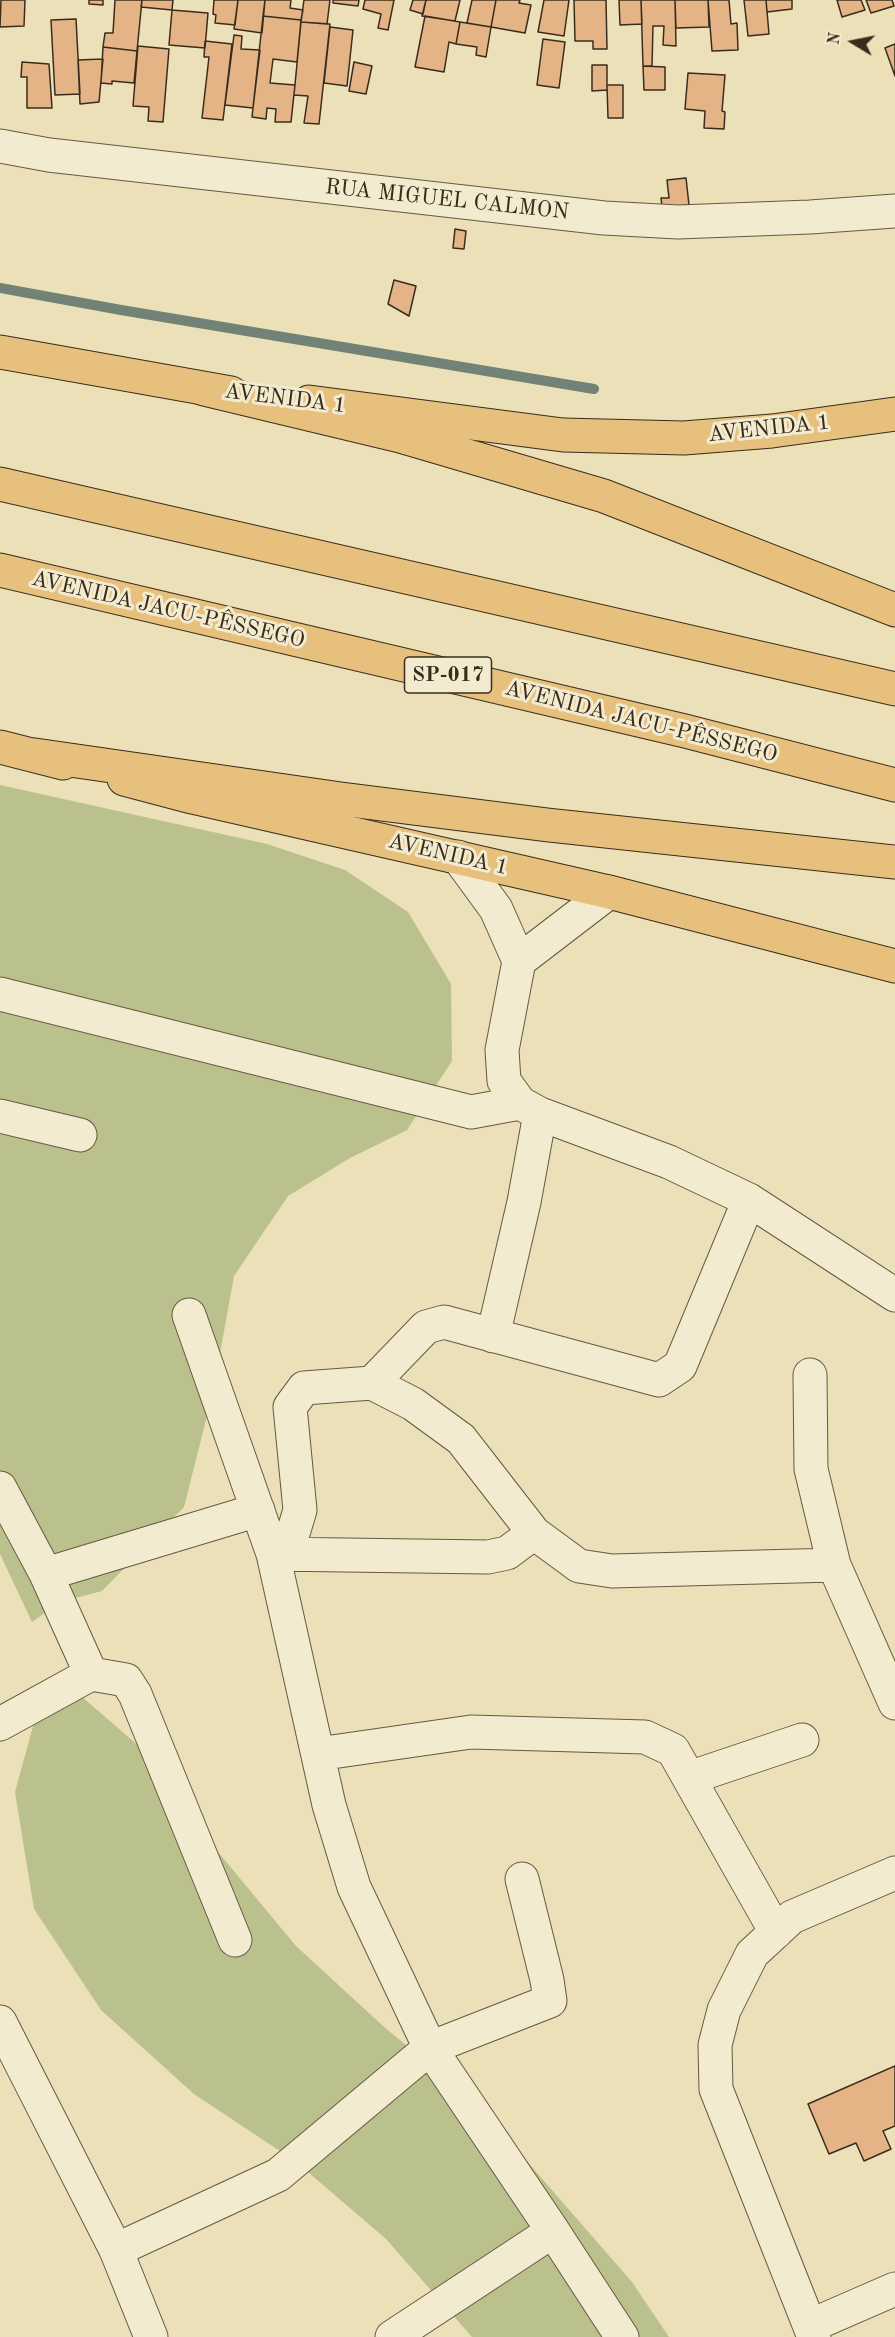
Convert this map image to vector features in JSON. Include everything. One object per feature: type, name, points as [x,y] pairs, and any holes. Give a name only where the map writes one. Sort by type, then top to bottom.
[{"type":"main road","name":"AVENIDA 1","points":[[0,352],[204,389],[564,435],[684,438],[772,430],[895,414]]},
{"type":"main road","points":[[204,389],[400,436],[604,496],[895,610]]},
{"type":"main road","points":[[0,484],[895,689]]},
{"type":"main road","name":"AVENIDA JACU-PÊSSEGO","points":[[0,570],[685,731],[895,785]]},
{"type":"main road","name":"AVENIDA 1","points":[[0,747],[192,797],[609,892],[895,966]]},
{"type":"main road","points":[[35,755],[341,799],[537,824],[895,862]]},
{"type":"street","name":"RUA MIGUEL CALMON","points":[[0,146],[49,155],[604,218],[678,222],[895,211]]},
{"type":"street","points":[[459,857],[496,909],[519,961],[502,1050],[504,1081],[530,1109],[524,1202],[493,1336]]},
{"type":"street","points":[[519,961],[609,892]]},
{"type":"street","points":[[0,994],[471,1112],[530,1109],[669,1162],[749,1200],[895,1295]]},
{"type":"street","points":[[0,1116],[80,1135]]},
{"type":"street","points":[[372,1383],[426,1327],[444,1322],[659,1380],[680,1366],[749,1200]]},
{"type":"street","points":[[189,1315],[273,1554],[329,1805],[354,1887],[430,2048],[622,2337]]},
{"type":"street","points":[[810,1375],[811,1468],[834,1565],[892,1690]]},
{"type":"street","points":[[273,1554],[291,1540],[300,1510],[290,1407],[304,1388],[372,1383],[413,1404],[460,1439],[534,1533],[579,1566],[612,1571],[834,1565]]},
{"type":"street","points":[[0,1488],[46,1574],[91,1674]]},
{"type":"street","points":[[46,1574],[258,1510]]},
{"type":"street","points":[[273,1554],[488,1557],[507,1553],[534,1533]]},
{"type":"street","points":[[0,1724],[91,1674],[126,1680],[135,1694],[235,1940]]},
{"type":"street","points":[[318,1754],[471,1732],[645,1737],[673,1750],[776,1932]]},
{"type":"street","points":[[689,1778],[802,1740]]},
{"type":"street","points":[[895,1873],[792,1917],[752,1954],[724,2010],[715,2045],[716,2089],[812,2331],[895,2289]]},
{"type":"street","points":[[116,2250],[278,2175],[430,2048],[550,2001],[522,1879]]},
{"type":"street","points":[[0,2022],[116,2250],[151,2337]]},
{"type":"street","points":[[392,2337],[553,2231]]},
{"type":"green space","points":[[0,785],[267,844],[345,870],[408,912],[451,984],[452,1061],[407,1130],[350,1158],[288,1196],[234,1276],[213,1392],[184,1507],[102,1591],[60,1602],[32,1622],[0,1554]]},
{"type":"green space","points":[[67,1684],[147,1753],[218,1852],[296,1946],[383,2026],[477,2104],[632,2282],[669,2337],[472,2337],[386,2239],[295,2161],[194,2094],[101,2010],[34,1909],[15,1792],[40,1701]]},
{"type":"building","points":[[1,0],[25,0],[24,26],[0,27]]},
{"type":"building","points":[[89,0],[103,0],[103,5],[89,4]]},
{"type":"building","points":[[115,0],[142,0],[137,51],[103,47],[105,33],[113,33]]},
{"type":"building","points":[[142,0],[173,0],[172,10],[141,7]]},
{"type":"building","points":[[214,0],[238,0],[235,25],[215,23]]},
{"type":"building","points":[[238,0],[265,0],[262,33],[234,29]]},
{"type":"building","points":[[265,0],[291,0],[290,8],[303,10],[301,20],[263,16]]},
{"type":"building","points":[[304,0],[330,0],[327,24],[301,22]]},
{"type":"building","points":[[333,0],[359,0],[358,6],[333,3]]},
{"type":"building","points":[[365,0],[394,0],[388,30],[378,28],[381,14],[363,9]]},
{"type":"building","points":[[413,0],[426,0],[423,14],[410,10]]},
{"type":"building","points":[[426,0],[460,0],[455,21],[422,16]]},
{"type":"building","points":[[472,0],[496,0],[491,27],[467,23]]},
{"type":"building","points":[[496,0],[520,0],[519,3],[531,5],[525,33],[491,27]]},
{"type":"building","points":[[544,0],[569,0],[564,36],[538,32]]},
{"type":"building","points":[[574,0],[606,0],[607,49],[593,49],[593,41],[575,41]]},
{"type":"building","points":[[619,0],[641,0],[642,24],[620,25]]},
{"type":"building","points":[[641,0],[675,0],[676,46],[663,45],[664,26],[653,26],[652,66],[643,66]]},
{"type":"building","points":[[675,0],[708,0],[709,27],[676,28]]},
{"type":"building","points":[[708,0],[729,0],[731,24],[737,23],[738,50],[712,51]]},
{"type":"building","points":[[744,0],[766,0],[769,34],[748,36]]},
{"type":"building","points":[[766,0],[792,0],[792,9],[767,12]]},
{"type":"building","points":[[837,0],[861,0],[865,10],[842,17]]},
{"type":"building","points":[[866,0],[892,0],[894,6],[871,13]]},
{"type":"building","points":[[172,10],[208,13],[205,48],[169,45]]},
{"type":"building","points":[[263,16],[301,20],[297,62],[273,59],[270,83],[295,85],[291,122],[275,122],[276,109],[267,108],[266,119],[252,117]]},
{"type":"building","points":[[425,16],[460,22],[456,44],[449,42],[444,72],[415,67]]},
{"type":"building","points":[[76,19],[80,94],[55,95],[51,20]]},
{"type":"building","points":[[301,22],[330,24],[319,124],[304,123],[308,96],[294,95]]},
{"type":"building","points":[[460,22],[491,27],[486,57],[476,55],[477,47],[456,44]]},
{"type":"building","points":[[330,27],[353,30],[347,86],[324,83]]},
{"type":"building","points":[[234,35],[242,36],[241,49],[260,50],[253,108],[225,105]]},
{"type":"building","points":[[543,39],[565,42],[559,88],[537,85]]},
{"type":"building","points":[[205,41],[232,44],[223,120],[202,118],[209,57],[204,57]]},
{"type":"building","points":[[895,44],[895,76],[885,48]]},
{"type":"building","points":[[138,46],[169,49],[163,122],[148,121],[149,107],[133,106]]},
{"type":"building","points":[[103,47],[137,51],[134,83],[112,81],[112,84],[101,83]]},
{"type":"building","points":[[103,59],[99,102],[80,104],[78,60]]},
{"type":"building","points":[[22,62],[49,64],[52,108],[27,108],[27,77],[21,77]]},
{"type":"building","points":[[354,62],[372,66],[366,94],[349,91]]},
{"type":"building","points":[[592,65],[607,65],[607,90],[592,91]]},
{"type":"building","points":[[643,66],[665,67],[665,90],[644,90]]},
{"type":"building","points":[[688,73],[725,75],[722,111],[725,112],[724,129],[704,128],[705,111],[685,109]]},
{"type":"building","points":[[607,85],[623,85],[623,118],[608,118]]},
{"type":"building","points":[[686,178],[689,205],[662,207],[661,198],[669,198],[667,180]]},
{"type":"building","points":[[455,229],[466,231],[464,249],[453,248]]},
{"type":"building","points":[[394,280],[416,286],[409,316],[388,304]]},
{"type":"building","points":[[895,2066],[895,2126],[883,2131],[891,2149],[864,2161],[856,2143],[829,2154],[808,2104]]},
{"type":"waterway","points":[[0,288],[594,389]]}]
